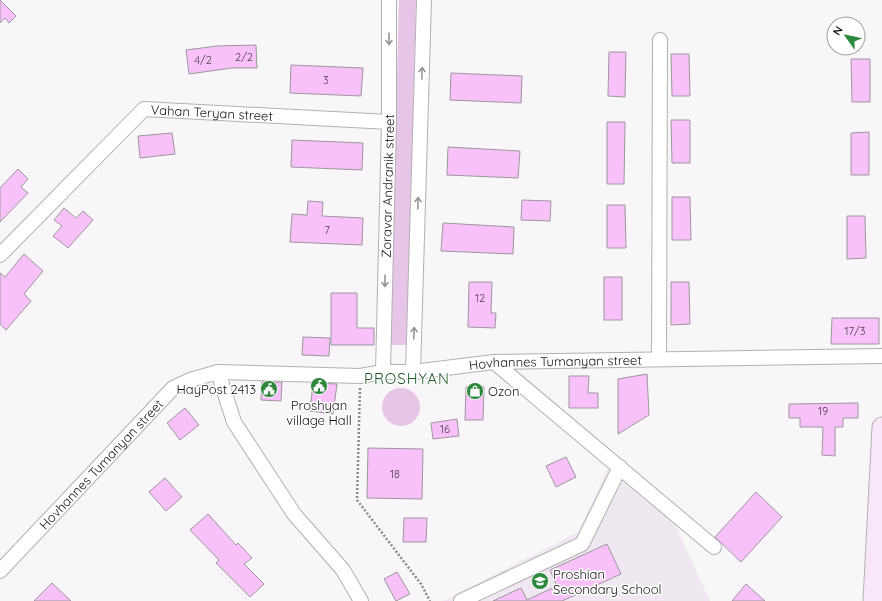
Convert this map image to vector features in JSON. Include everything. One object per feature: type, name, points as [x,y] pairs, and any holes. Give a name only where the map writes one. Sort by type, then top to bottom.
[{"type":"street","name":"Zoravar Andranik street","points":[[383,372],[389,122],[389,0]]},
{"type":"street","points":[[413,372],[424,0]]},
{"type":"street","points":[[659,359],[660,40]]},
{"type":"street","name":"Vahan Teryan street","points":[[0,255],[144,108],[389,122]]},
{"type":"street","name":"Hovhannes Tumanyan street","points":[[0,571],[173,388],[190,380],[218,372],[360,376],[383,372],[413,372],[494,362],[882,356]]},
{"type":"street","points":[[494,362],[714,547]]},
{"type":"street","points":[[218,372],[234,422],[294,514],[343,570],[361,601]]},
{"type":"street","points":[[873,601],[882,427]]},
{"type":"street","points":[[461,601],[582,544],[620,467]]},
{"type":"path","points":[[360,376],[356,500],[421,584],[430,601]]},
{"type":"shaded area","points":[[399,0],[416,0],[407,345],[390,345]]},
{"type":"shaded area","points":[[401,388],[411,391],[417,397],[420,407],[417,417],[411,423],[401,426],[391,423],[385,417],[382,407],[385,397],[391,391]]},
{"type":"shaded area","points":[[609,466],[673,520],[710,601],[443,601],[578,532]]},
{"type":"building","points":[[0,0],[16,16],[9,23],[5,18],[0,23]]},
{"type":"building","points":[[256,45],[257,68],[232,68],[189,74],[186,50],[217,46]]},
{"type":"building","points":[[609,52],[626,52],[625,97],[608,96]]},
{"type":"building","points":[[671,54],[689,54],[690,96],[672,96]]},
{"type":"building","points":[[851,59],[870,59],[870,102],[852,102]]},
{"type":"building","points":[[291,65],[363,68],[361,96],[290,93]]},
{"type":"building","points":[[451,73],[522,76],[521,103],[450,100]]},
{"type":"building","points":[[671,120],[690,120],[690,163],[672,163]]},
{"type":"building","points":[[607,122],[625,122],[624,184],[607,184]]},
{"type":"building","points":[[869,132],[869,175],[851,175],[851,133]]},
{"type":"building","points":[[172,133],[175,154],[140,158],[138,136]]},
{"type":"building","points":[[292,140],[363,143],[362,170],[291,167]]},
{"type":"building","points":[[448,147],[520,151],[518,178],[447,175]]},
{"type":"building","points":[[18,169],[28,179],[21,187],[28,193],[0,222],[0,188]]},
{"type":"building","points":[[672,197],[690,197],[691,240],[672,240]]},
{"type":"building","points":[[522,200],[551,201],[550,221],[521,220]]},
{"type":"building","points":[[308,201],[323,202],[322,216],[363,218],[362,245],[290,242],[292,214],[307,215]]},
{"type":"building","points":[[607,205],[625,205],[626,248],[607,248]]},
{"type":"building","points":[[64,208],[76,218],[83,211],[93,220],[68,248],[53,236],[62,226],[54,220]]},
{"type":"building","points":[[847,216],[865,216],[866,258],[847,259]]},
{"type":"building","points":[[443,223],[514,227],[513,254],[441,251]]},
{"type":"building","points":[[24,254],[43,271],[24,294],[31,301],[6,330],[0,324],[0,273],[5,277]]},
{"type":"building","points":[[604,277],[622,277],[622,320],[604,320]]},
{"type":"building","points":[[469,282],[492,282],[491,313],[496,313],[495,328],[468,327]]},
{"type":"building","points":[[671,282],[689,282],[690,324],[671,325]]},
{"type":"building","points":[[331,293],[357,293],[357,328],[374,328],[374,345],[331,345]]},
{"type":"building","points":[[832,318],[879,318],[879,344],[831,344]]},
{"type":"building","points":[[303,337],[330,338],[329,356],[302,355]]},
{"type":"building","points":[[647,374],[649,415],[618,434],[618,379]]},
{"type":"building","points":[[569,376],[589,376],[588,393],[598,393],[598,408],[569,408]]},
{"type":"building","points":[[262,382],[282,382],[281,401],[261,400]]},
{"type":"building","points":[[313,383],[337,384],[333,414],[310,411]]},
{"type":"building","points":[[466,387],[484,387],[483,420],[465,420]]},
{"type":"building","points":[[858,403],[858,418],[843,418],[843,427],[835,427],[835,456],[822,455],[823,427],[800,427],[800,418],[789,418],[789,404]]},
{"type":"building","points":[[185,408],[199,425],[180,440],[167,423]]},
{"type":"building","points":[[457,419],[459,436],[433,439],[431,423]]},
{"type":"building","points":[[368,448],[423,449],[422,499],[367,498]]},
{"type":"building","points":[[566,457],[576,477],[556,487],[546,466]]},
{"type":"building","points":[[165,478],[182,497],[166,511],[149,492]]},
{"type":"building","points":[[756,492],[782,517],[741,562],[715,537]]},
{"type":"building","points":[[208,514],[236,545],[238,543],[252,558],[244,564],[264,584],[250,597],[216,563],[219,560],[190,530]]},
{"type":"building","points":[[404,518],[427,518],[426,542],[403,542]]},
{"type":"building","points":[[607,544],[621,574],[562,601],[493,601],[521,588],[527,600],[557,586],[550,570]]},
{"type":"building","points":[[397,572],[410,594],[396,601],[384,579]]},
{"type":"building","points":[[52,583],[71,601],[34,601]]},
{"type":"building","points":[[746,584],[765,601],[732,601]]},
{"type":"place","name":"Proshyan village Hall","points":[[319,386]]},
{"type":"place","name":"HayPost 2413","points":[[269,389]]},
{"type":"place","name":"Ozon","points":[[475,391]]},
{"type":"place","name":"Proshian Secondary School","points":[[540,581]]},
{"type":"district","name":"PROSHYAN","points":[[407,379]]}]
